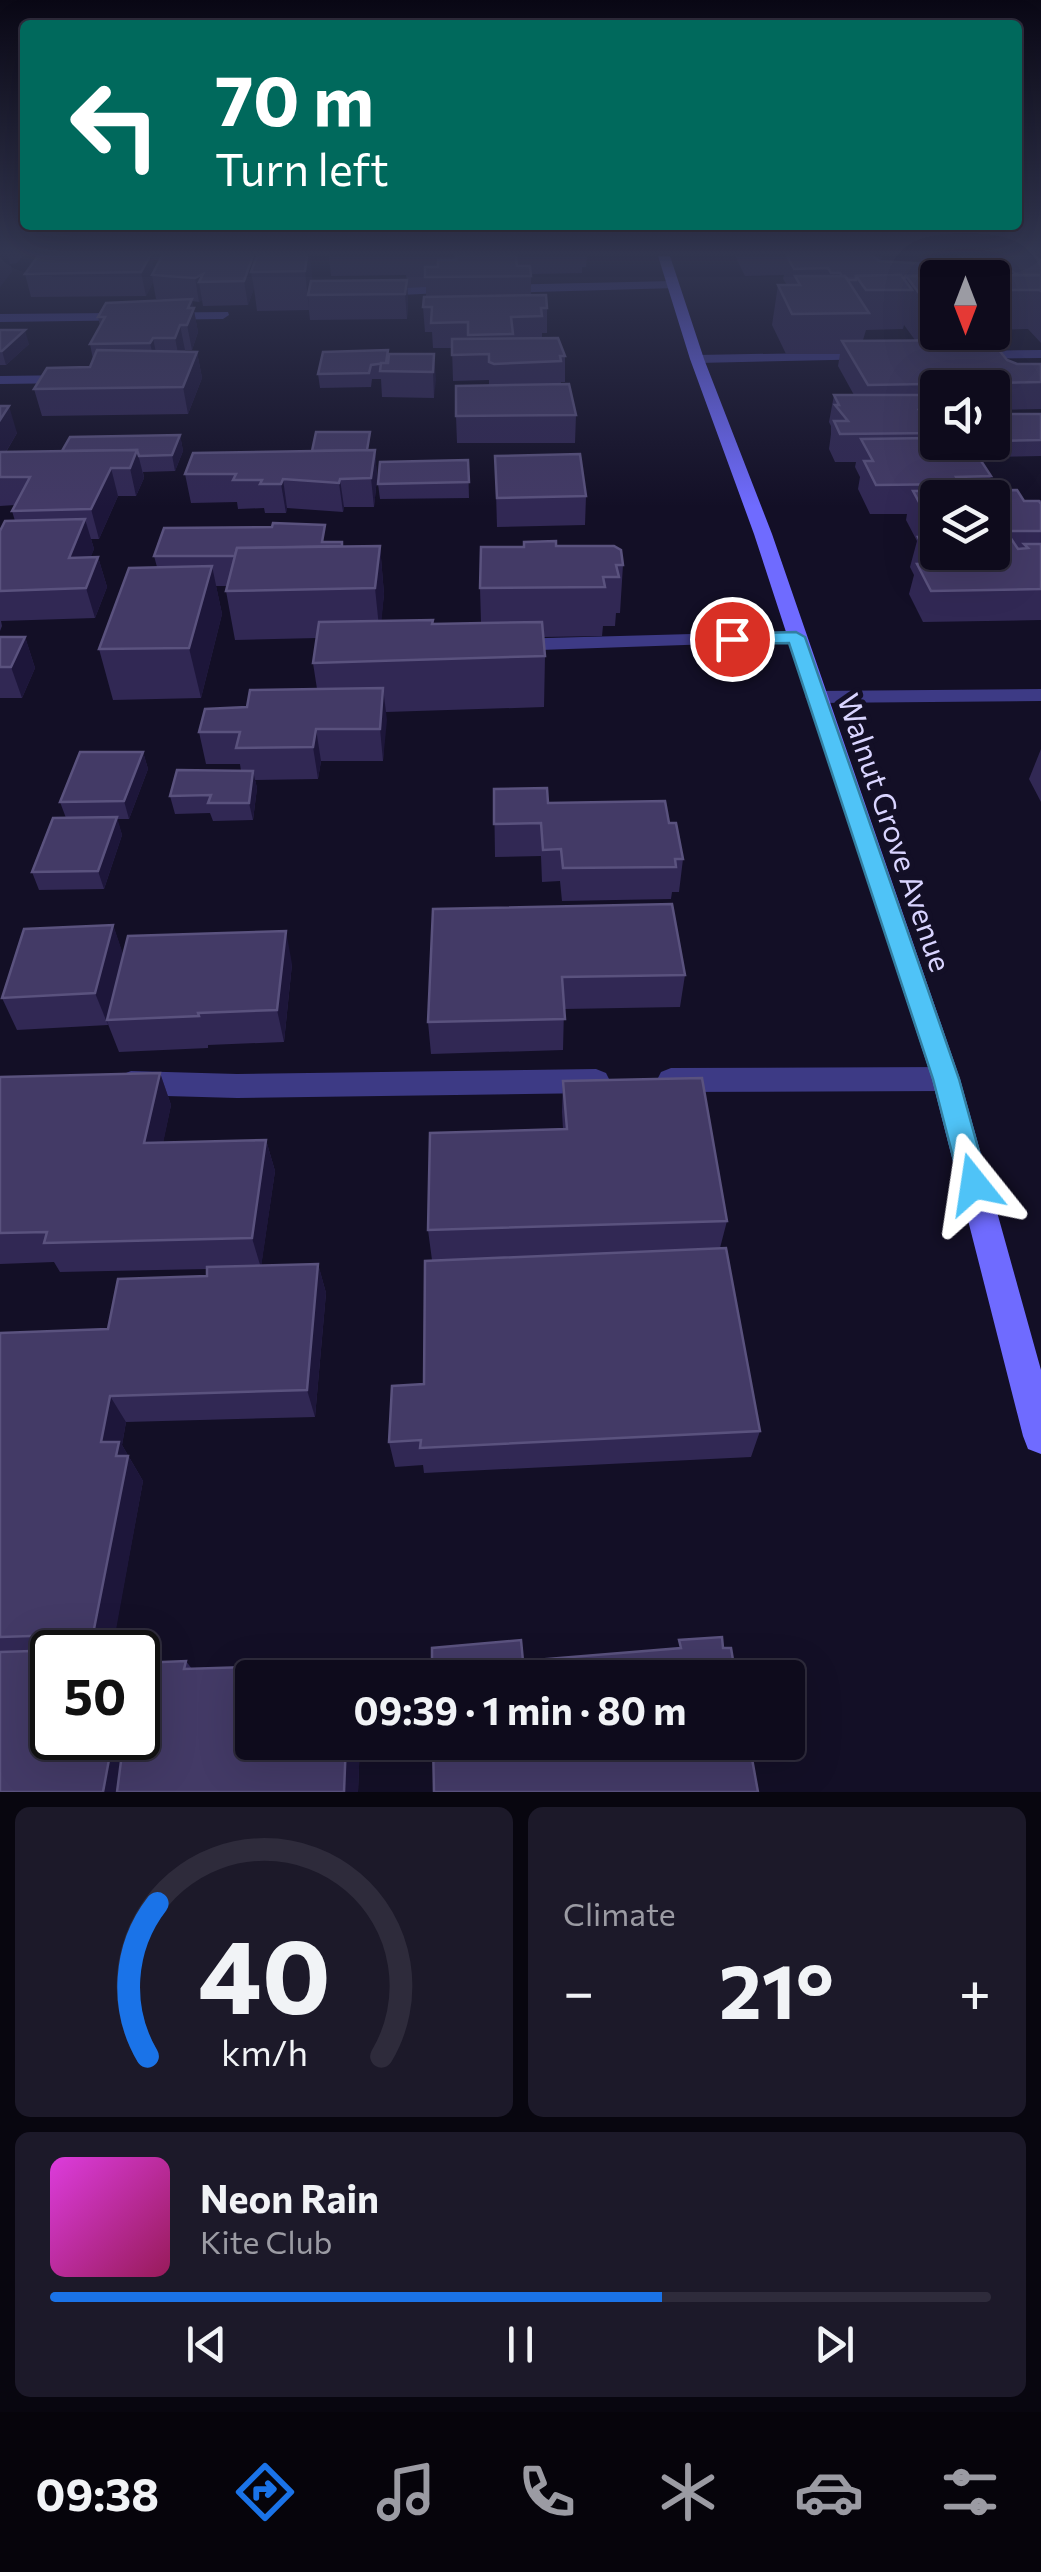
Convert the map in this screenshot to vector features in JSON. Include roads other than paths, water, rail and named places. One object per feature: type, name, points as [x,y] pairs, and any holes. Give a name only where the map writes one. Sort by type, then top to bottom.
[{"type":"main road","name":"Walnut Grove Avenue","points":[[691,340],[763,534],[946,1079],[1041,1436]]},
{"type":"street","points":[[947,355],[1041,354]]},
{"type":"street","points":[[697,359],[891,356]]},
{"type":"street","points":[[0,380],[86,378]]},
{"type":"street","points":[[496,646],[796,637]]},
{"type":"street","points":[[815,696],[1041,696]]},
{"type":"street","points":[[98,1082],[236,1086],[946,1079]]}]
